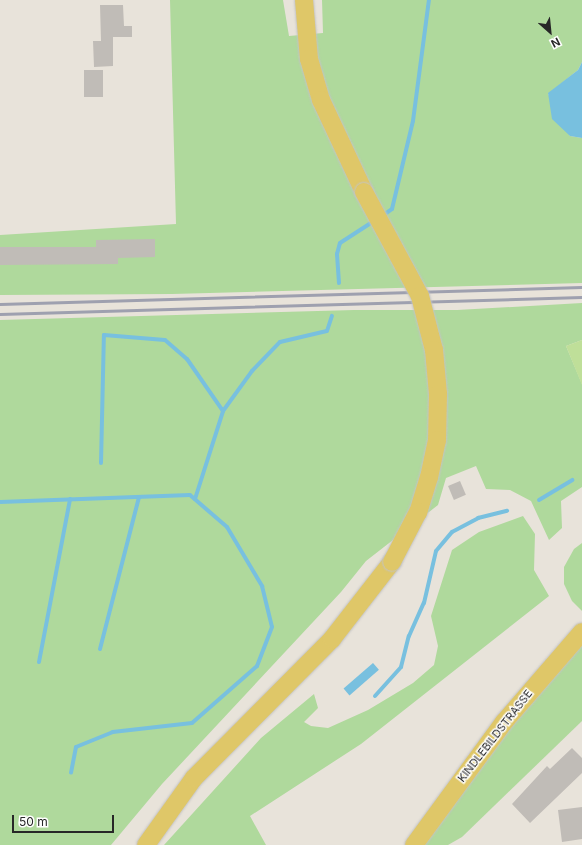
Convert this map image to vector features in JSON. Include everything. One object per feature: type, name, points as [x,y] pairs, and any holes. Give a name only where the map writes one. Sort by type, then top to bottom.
[{"type":"main road","points":[[146,845],[194,778],[332,639],[392,562],[418,512],[437,440],[438,394],[434,350],[416,289],[327,118],[311,66],[306,32],[304,0]]},
{"type":"main road","name":"KINDLEBILDSTRASSE","points":[[414,845],[485,747],[582,632]]},
{"type":"green space","points":[[170,0],[283,0],[289,36],[323,33],[322,0],[582,0],[582,62],[578,70],[548,94],[570,136],[582,138],[582,283],[172,294],[0,295],[0,235],[176,224]]},
{"type":"green space","points":[[582,303],[582,340],[566,346],[582,384],[582,487],[561,501],[562,528],[549,540],[531,501],[510,490],[486,489],[476,466],[446,478],[438,505],[366,561],[341,592],[162,784],[111,845],[0,845],[0,320],[354,310],[457,310]]},
{"type":"green space","points":[[582,340],[582,385],[566,346]]},
{"type":"green space","points":[[523,516],[535,534],[534,570],[549,596],[361,744],[250,816],[266,845],[164,845],[261,738],[314,694],[318,708],[304,722],[311,726],[328,728],[368,710],[413,683],[434,665],[438,646],[431,616],[452,550],[479,532]]},
{"type":"green space","points":[[582,543],[582,611],[572,601],[564,584],[564,567],[574,549]]},
{"type":"green space","points":[[582,633],[582,721],[462,837],[448,845],[423,845],[465,771]]},
{"type":"water","points":[[582,62],[582,138],[570,136],[552,119],[548,93],[578,70]]},
{"type":"water","points":[[373,663],[379,670],[349,695],[344,689]]},
{"type":"building","points":[[100,5],[123,5],[124,26],[132,26],[132,37],[113,37],[113,66],[94,67],[93,41],[101,41]]},
{"type":"building","points":[[84,70],[103,70],[103,97],[84,97]]},
{"type":"building","points":[[155,239],[155,257],[118,258],[118,264],[0,265],[0,247],[96,247],[96,240]]},
{"type":"building","points":[[460,481],[466,495],[454,500],[448,486]]},
{"type":"building","points":[[572,748],[582,758],[582,773],[530,823],[512,804],[547,766],[550,769]]},
{"type":"building","points":[[582,807],[582,839],[562,842],[558,810]]},
{"type":"waterway","points":[[382,216],[392,209],[413,121],[429,0]]},
{"type":"waterway","points":[[339,283],[337,254],[340,243],[374,221]]},
{"type":"waterway","points":[[195,499],[223,411],[252,371],[280,342],[327,331],[332,316]]},
{"type":"waterway","points":[[101,463],[104,335],[165,340],[187,359],[223,411]]},
{"type":"waterway","points":[[539,500],[572,480]]},
{"type":"waterway","points":[[0,502],[190,495],[227,527],[262,586],[272,627],[257,666],[192,723],[113,732],[76,747],[71,773]]},
{"type":"waterway","points":[[100,649],[139,497]]},
{"type":"waterway","points":[[39,662],[70,499]]},
{"type":"waterway","points":[[375,696],[401,667],[409,636],[424,603],[436,551],[452,532],[478,518],[507,511]]},
{"type":"railway","points":[[0,304],[582,287]]},
{"type":"railway","points":[[0,314],[582,297]]}]
